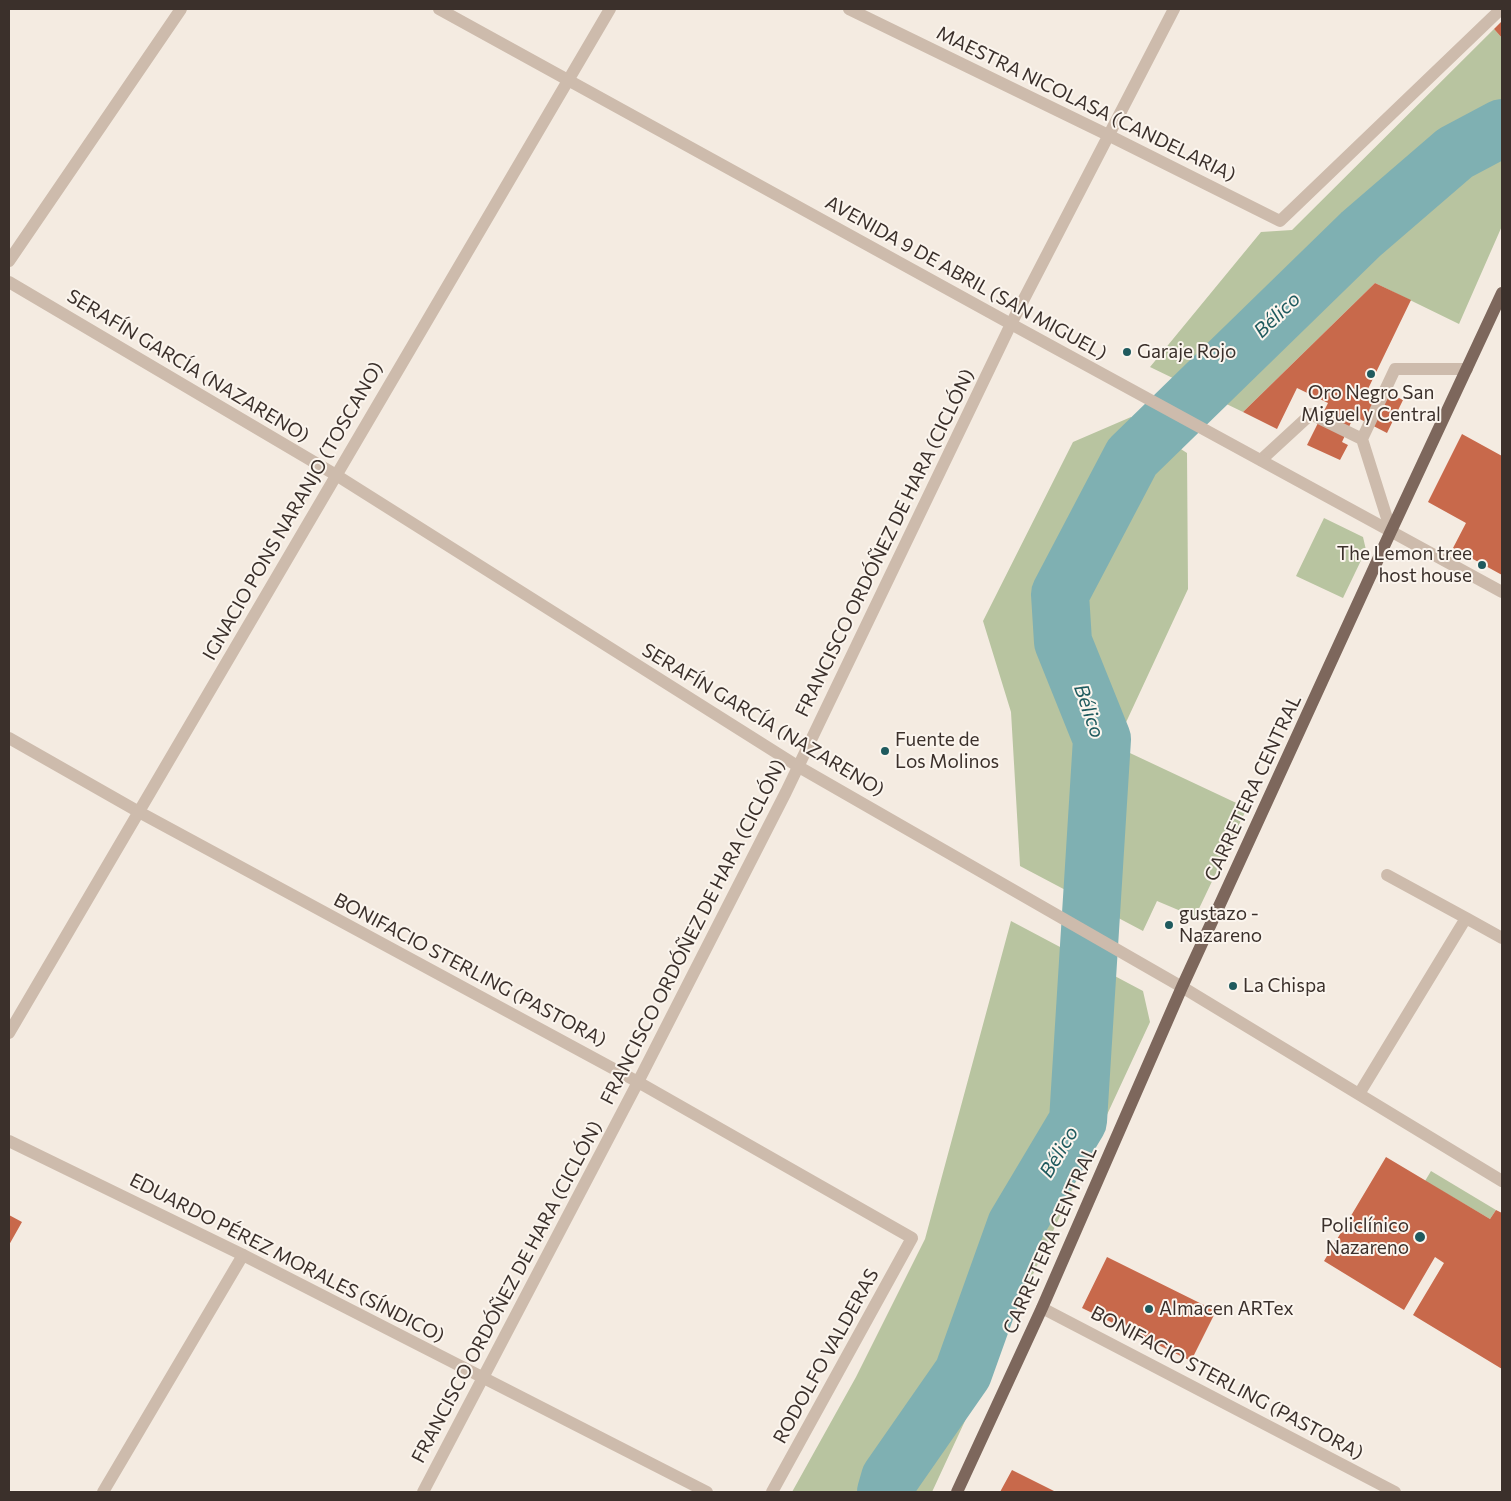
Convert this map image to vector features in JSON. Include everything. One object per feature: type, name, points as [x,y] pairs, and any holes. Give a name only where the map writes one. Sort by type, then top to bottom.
[{"type":"main road","name":"CARRETERA CENTRAL","points":[[957,1492],[1042,1308],[1182,987],[1391,531],[1467,369],[1499,311],[1502,293]]},
{"type":"street","points":[[9,261],[181,9]]},
{"type":"street","name":"AVENIDA 9 DE ABRIL (SAN MIGUEL)","points":[[439,9],[1010,324],[1502,592]]},
{"type":"street","name":"IGNACIO PONS NARANJO (TOSCANO)","points":[[9,1033],[610,9]]},
{"type":"street","name":"MAESTRA NICOLASA (CANDELARIA)","points":[[849,9],[1280,221],[1501,9]]},
{"type":"street","name":"FRANCISCO ORDÓÑEZ DE HARA (CICLÓN)","points":[[424,1492],[638,1082],[799,767],[1010,324],[1174,9]]},
{"type":"street","name":"SERAFÍN GARCÍA (NAZARENO)","points":[[9,282],[336,475],[799,767],[1182,987],[1502,1181]]},
{"type":"street","points":[[1391,531],[1362,439],[1395,369],[1467,369]]},
{"type":"street","points":[[1261,460],[1311,414],[1362,439]]},
{"type":"street","name":"BONIFACIO STERLING (PASTORA)","points":[[9,738],[138,812],[638,1082],[912,1238]]},
{"type":"street","points":[[1387,875],[1502,938]]},
{"type":"street","points":[[1359,1094],[1466,918]]},
{"type":"street","name":"EDUARDO PÉREZ MORALES (SÍNDICO)","points":[[9,1140],[243,1255],[708,1492]]},
{"type":"street","name":"RODOLFO VALDERAS","points":[[772,1492],[912,1238]]},
{"type":"street","points":[[103,1492],[243,1255]]},
{"type":"street","name":"BONIFACIO STERLING (PASTORA)","points":[[1042,1308],[1395,1492]]},
{"type":"green space","points":[[1494,29],[1502,38],[1502,226],[1459,324],[1375,283],[1243,412],[1150,367],[1261,232],[1292,230]]},
{"type":"green space","points":[[1131,417],[1187,453],[1188,589],[1115,746],[1247,808],[1195,917],[1157,901],[1143,931],[1020,866],[1011,712],[983,621],[1073,442]]},
{"type":"green space","points":[[1324,518],[1363,537],[1366,550],[1343,598],[1296,576]]},
{"type":"green space","points":[[1011,921],[1143,991],[1150,1022],[932,1492],[792,1492],[856,1377],[925,1239]]},
{"type":"green space","points":[[1431,1171],[1496,1210],[1490,1219],[1425,1181]]},
{"type":"building","points":[[1502,21],[1502,38],[1494,29]]},
{"type":"building","points":[[1375,283],[1411,300],[1367,391],[1386,401],[1389,393],[1403,400],[1387,433],[1354,416],[1342,442],[1348,445],[1340,460],[1307,445],[1328,403],[1297,388],[1277,429],[1243,412]]},
{"type":"building","points":[[1462,434],[1502,456],[1502,575],[1453,548],[1466,523],[1428,502]]},
{"type":"building","name":"Policlínico Nazareno","points":[[1386,1157],[1490,1219],[1496,1210],[1502,1213],[1502,1369],[1413,1315],[1444,1263],[1435,1257],[1404,1310],[1324,1261]]},
{"type":"building","points":[[9,1215],[22,1222],[9,1245]]},
{"type":"building","name":"Almacen ARTex","points":[[1107,1257],[1216,1311],[1191,1361],[1082,1308]]},
{"type":"building","points":[[1012,1470],[1056,1492],[1000,1492]]},
{"type":"waterway","name":"Bélico","points":[[886,1492],[890,1478],[963,1373],[1016,1225],[1078,1121],[1102,739],[1063,642],[1060,594],[1132,457],[1361,234],[1455,153],[1502,128]]},
{"type":"place","name":"Garaje Rojo","points":[[1127,352]]},
{"type":"place","name":"Oro Negro San Miguel y Central","points":[[1371,374]]},
{"type":"place","name":"The Lemon tree host house","points":[[1482,565]]},
{"type":"place","name":"Fuente de Los Molinos","points":[[885,751]]},
{"type":"place","name":"gustazo - Nazareno","points":[[1169,925]]},
{"type":"place","name":"La Chispa","points":[[1233,986]]},
{"type":"place","name":"Policlínico Nazareno","points":[[1420,1237]]},
{"type":"place","name":"Almacen ARTex","points":[[1149,1309]]}]
